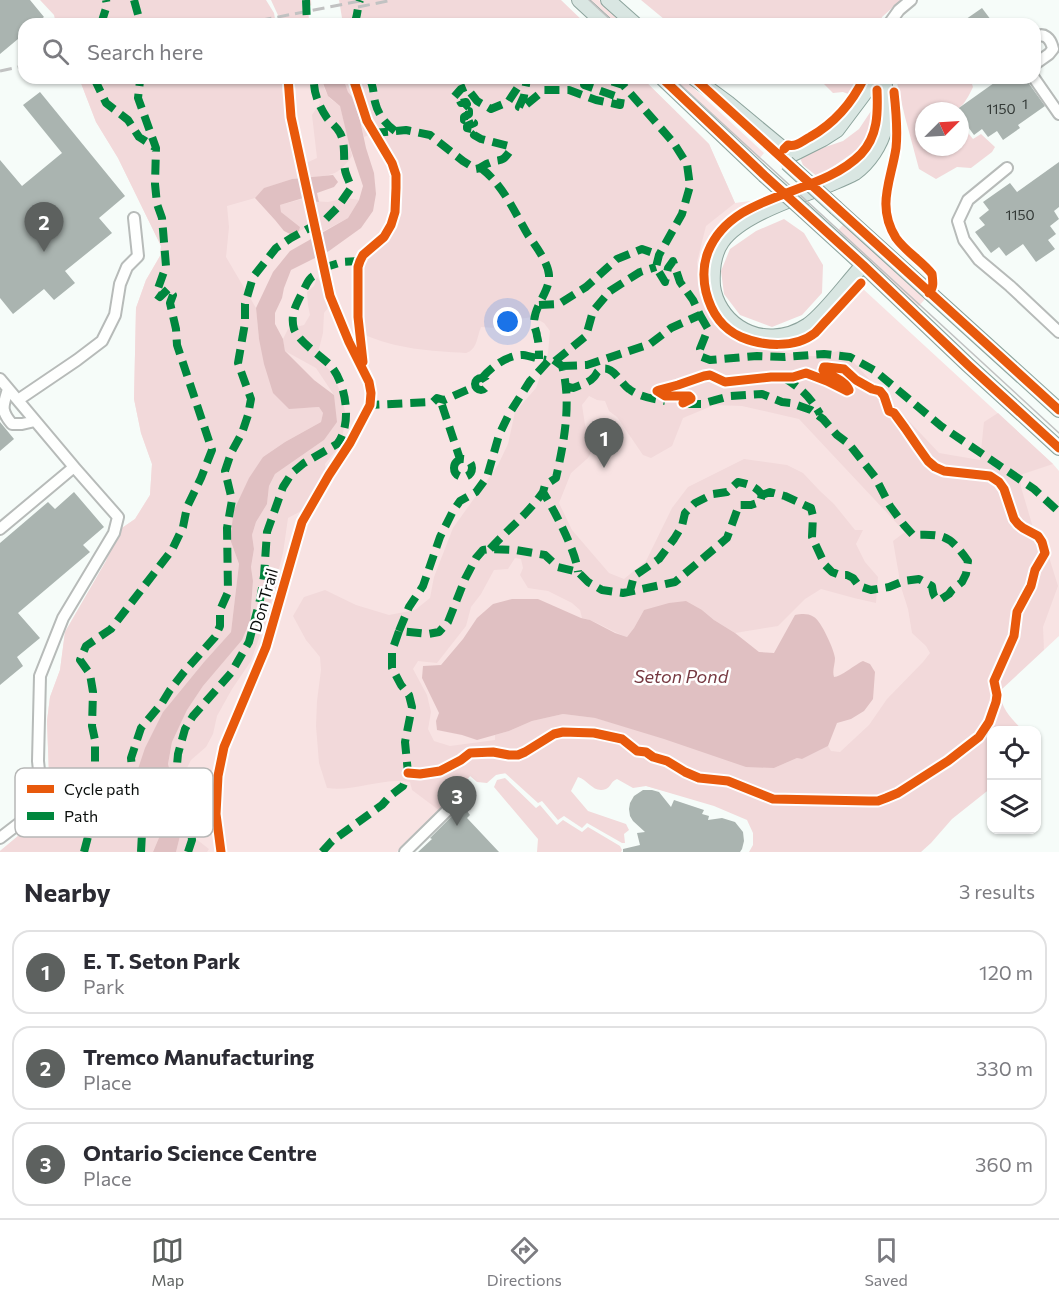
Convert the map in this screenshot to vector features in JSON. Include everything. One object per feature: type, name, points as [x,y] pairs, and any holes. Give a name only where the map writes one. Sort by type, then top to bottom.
[{"type":"main road","points":[[579,0],[598,18]]},
{"type":"main road","points":[[608,0],[628,18]]},
{"type":"main road","points":[[668,84],[1059,448]]},
{"type":"main road","points":[[701,84],[1059,410]]},
{"type":"main road","points":[[702,84],[787,152],[793,154],[837,130],[872,84]]},
{"type":"main road","points":[[863,265],[808,325],[786,336],[772,338],[740,328],[730,320],[716,300],[713,264],[722,242],[731,233],[752,217],[855,172],[871,156],[885,128],[885,84]]},
{"type":"street","points":[[893,18],[911,0]]},
{"type":"street","points":[[1041,35],[1047,36],[1053,49],[1041,60]]},
{"type":"street","points":[[1038,84],[1059,114]]},
{"type":"street","points":[[1007,168],[968,200],[958,221],[964,240],[979,260],[1054,320],[1059,332]]},
{"type":"street","points":[[18,400],[102,341],[115,315],[120,284],[127,267],[138,256],[135,218]]},
{"type":"street","points":[[0,379],[118,518],[114,532],[63,618],[40,676],[39,768]]},
{"type":"street","points":[[8,389],[2,410],[4,416],[12,424],[35,421]]},
{"type":"street","points":[[0,529],[74,467]]},
{"type":"street","points":[[405,852],[460,798]]},
{"type":"street","points":[[0,838],[15,827]]},
{"type":"shaded area","points":[[40,0],[266,0],[275,18],[55,18]]},
{"type":"shaded area","points":[[271,0],[311,0],[312,18],[279,18]]},
{"type":"shaded area","points":[[339,0],[561,0],[580,18],[342,18]]},
{"type":"shaded area","points":[[587,0],[599,0],[618,18],[606,18]]},
{"type":"shaded area","points":[[641,0],[901,0],[882,18],[663,18]]},
{"type":"shaded area","points":[[81,84],[648,84],[709,144],[735,203],[757,200],[768,195],[771,197],[738,214],[718,233],[709,247],[702,271],[704,293],[708,304],[721,323],[747,341],[781,351],[810,340],[862,288],[1059,471],[1059,636],[987,700],[991,726],[987,726],[987,732],[763,818],[581,768],[470,776],[435,816],[397,852],[0,852],[17,837],[213,837],[213,768],[49,768],[47,721],[50,697],[60,670],[65,632],[106,561],[119,530],[135,519],[150,495],[152,464],[141,433],[134,399],[136,308],[146,280],[160,256],[161,246],[118,158],[96,122]]},
{"type":"shaded area","points":[[81,84],[287,84],[290,119],[302,178],[265,188],[255,198],[227,206],[229,227],[226,257],[256,308],[259,339],[306,408],[319,407],[323,413],[321,422],[263,457],[230,539],[239,564],[231,632],[163,712],[156,768],[49,768],[47,721],[50,697],[60,670],[65,632],[106,561],[119,530],[135,519],[150,495],[152,464],[141,433],[134,399],[136,308],[146,280],[160,256],[161,246],[118,158],[96,122]]},
{"type":"shaded area","points":[[315,84],[323,84],[328,95],[340,105],[352,156],[342,168],[333,174],[306,178],[304,164],[317,158],[312,115],[320,103]]},
{"type":"shaded area","points":[[345,84],[353,84],[371,134],[364,137],[352,97]]},
{"type":"shaded area","points":[[358,84],[648,84],[709,144],[735,203],[706,226],[697,262],[698,271],[702,271],[705,294],[719,322],[736,336],[750,342],[795,354],[818,356],[842,350],[939,453],[980,460],[984,422],[998,413],[1053,464],[1020,475],[1021,487],[1034,531],[1049,557],[1058,586],[1043,627],[1044,650],[1001,690],[1004,707],[1018,726],[987,726],[987,791],[952,819],[921,852],[749,852],[753,845],[753,833],[747,820],[714,806],[646,786],[633,788],[617,779],[608,788],[598,790],[578,777],[571,791],[588,811],[626,824],[629,830],[624,834],[625,843],[587,823],[582,828],[564,816],[558,820],[542,801],[538,803],[505,773],[496,775],[487,783],[477,782],[470,776],[440,811],[412,790],[410,782],[390,781],[348,788],[327,788],[319,763],[316,726],[320,657],[306,640],[293,616],[304,597],[325,590],[356,605],[389,615],[415,610],[430,598],[434,577],[453,528],[498,465],[508,444],[515,412],[536,388],[548,353],[550,331],[544,323],[533,317],[519,319],[495,328],[481,327],[475,346],[466,353],[401,346],[363,334],[361,268],[376,246],[387,237],[394,223],[398,207],[395,163],[371,126]],"holes":[[[589,396],[605,401],[609,411],[617,417],[643,455],[651,458],[672,446],[683,418],[714,405],[742,406],[799,419],[905,532],[893,541],[901,587],[912,633],[930,653],[887,699],[869,725],[840,752],[831,751],[828,746],[802,759],[797,758],[774,768],[595,718],[563,714],[532,721],[495,735],[495,740],[450,746],[434,741],[428,729],[431,712],[427,695],[413,669],[418,661],[437,663],[466,626],[471,607],[494,570],[508,569],[515,558],[521,559],[523,568],[520,575],[528,588],[548,591],[572,603],[580,610],[582,618],[627,637],[644,610],[702,610],[735,633],[778,626],[805,599],[821,589],[876,603],[878,577],[865,562],[856,544],[863,530],[855,530],[834,504],[803,473],[787,465],[744,459],[688,487],[672,508],[646,561],[624,579],[609,573],[572,530],[559,503],[571,473],[588,458],[593,449],[585,425],[582,405]]]},
{"type":"shaded area","points":[[678,84],[689,84],[764,153],[759,159]]},
{"type":"shaded area","points":[[824,84],[859,84],[851,95],[843,92],[833,93]]},
{"type":"shaded area","points":[[897,84],[972,84],[973,87],[965,102],[915,102],[915,154]]},
{"type":"shaded area","points":[[873,108],[871,127],[860,148],[818,177],[803,165],[799,156],[843,141],[859,129]]},
{"type":"shaded area","points":[[969,134],[973,139],[981,134],[995,147],[971,168],[957,167],[936,179],[919,169],[916,156],[969,156]]},
{"type":"shaded area","points":[[306,198],[311,226],[299,231],[300,227],[281,212],[280,205]]},
{"type":"shaded area","points":[[346,198],[359,200],[348,218],[318,234],[311,201],[328,202]]},
{"type":"shaded area","points":[[784,219],[804,233],[823,265],[822,293],[802,315],[772,327],[740,315],[724,294],[721,271],[730,249],[756,231]]},
{"type":"shaded area","points":[[844,224],[926,298],[917,308],[836,232]]},
{"type":"shaded area","points":[[317,277],[331,304],[324,313],[323,333],[317,357],[333,374],[341,394],[346,416],[341,444],[325,464],[326,471],[303,510],[288,518],[283,553],[268,613],[251,661],[217,716],[213,734],[206,747],[191,760],[187,768],[169,768],[172,742],[187,710],[250,621],[253,581],[251,567],[254,549],[252,535],[256,522],[267,504],[269,486],[275,474],[324,440],[334,395],[316,368],[285,351],[283,339],[288,329],[304,325],[310,315],[307,292],[314,286]]},
{"type":"shaded area","points":[[505,778],[536,808],[540,805],[557,825],[563,820],[582,832],[588,827],[620,846],[621,852],[537,852],[538,839],[494,787],[497,780]]},
{"type":"shaded area","points":[[17,837],[159,837],[153,852],[0,851]]},
{"type":"shaded area","points":[[180,837],[194,837],[209,849],[207,852],[176,852]]},
{"type":"water","points":[[323,84],[345,84],[352,97],[374,173],[376,194],[373,211],[361,228],[329,251],[291,270],[275,313],[275,324],[283,339],[285,351],[314,380],[334,395],[337,422],[324,440],[275,474],[269,486],[267,504],[256,522],[252,535],[254,549],[251,567],[253,581],[250,621],[242,640],[203,686],[187,710],[172,742],[169,768],[138,768],[145,748],[163,712],[231,632],[239,564],[230,539],[234,510],[249,478],[263,457],[321,422],[323,413],[319,407],[289,409],[273,393],[259,339],[256,308],[273,272],[290,251],[348,218],[359,200],[363,186],[349,144],[340,106],[328,96]]},
{"type":"water","points":[[333,175],[338,182],[334,187],[317,193],[319,202],[311,201],[310,196],[280,205],[281,212],[300,227],[299,231],[292,235],[284,231],[255,198],[264,188],[292,179]]},
{"type":"water","name":"Seton Pond","points":[[512,599],[538,599],[627,637],[644,610],[686,601],[735,633],[759,652],[774,653],[795,615],[809,615],[820,624],[832,648],[835,658],[834,677],[863,661],[870,664],[875,672],[873,699],[864,711],[851,719],[837,723],[828,746],[802,759],[797,758],[774,768],[746,767],[595,718],[563,714],[532,721],[509,731],[477,740],[437,730],[436,721],[439,713],[422,678],[423,666],[441,665],[477,618],[493,604]]},
{"type":"water","points":[[159,837],[180,837],[176,852],[153,852]]},
{"type":"pier","points":[[327,2],[330,16],[309,18],[308,6]]},
{"type":"building","points":[[0,0],[30,0],[44,17],[18,18],[18,39],[0,54]]},
{"type":"building","points":[[982,8],[990,18],[968,18]]},
{"type":"building","points":[[993,84],[1029,84],[1045,106],[1018,125],[1020,128],[1003,140],[997,131],[988,137],[982,129],[974,135],[969,128],[967,102]]},
{"type":"building","points":[[40,92],[125,196],[99,218],[112,233],[65,271],[75,283],[54,300],[44,289],[13,314],[0,298],[0,160],[22,186],[62,153],[23,105]]},
{"type":"building","points":[[1059,162],[1059,207],[1054,211],[1059,219],[1050,226],[1056,234],[1048,240],[1055,249],[1036,262],[1023,244],[1006,256],[999,247],[991,253],[975,232],[985,225],[979,218],[989,210],[983,202],[1010,183],[1017,192]]},
{"type":"building","points":[[0,422],[14,439],[0,451]]},
{"type":"building","points":[[74,492],[104,527],[83,545],[90,552],[18,613],[40,638],[17,657],[23,666],[0,685],[0,543],[48,502],[55,509]]},
{"type":"building","points":[[643,790],[659,792],[671,807],[674,800],[704,810],[702,814],[709,816],[708,820],[722,818],[735,822],[743,832],[742,849],[740,852],[623,852],[623,849],[640,845],[637,833],[645,832],[633,821],[629,809],[634,796]]},
{"type":"building","points":[[466,802],[470,815],[467,818],[499,852],[418,852],[432,839],[430,838]]},
{"type":"tram line","points":[[589,0],[608,18]]},
{"type":"tram line","points":[[680,84],[1059,433]]},
{"type":"railway","points":[[273,18],[365,0]]},
{"type":"railway","points":[[358,7],[393,0]]},
{"type":"railway","points":[[0,71],[18,67]]},
{"type":"marked path","points":[[103,18],[107,5],[106,0]]},
{"type":"marked path","points":[[134,0],[139,18]]},
{"type":"marked path","points":[[306,0],[307,18]]},
{"type":"marked path","points":[[356,18],[360,0]]},
{"type":"marked path","points":[[97,84],[106,103],[128,120],[139,137],[156,148]]},
{"type":"marked path","points":[[94,768],[93,692],[90,674],[80,660],[86,646],[111,629],[172,550],[183,527],[187,507],[212,450],[177,345],[170,303],[173,295],[168,289],[160,297],[156,294],[166,266],[162,218],[157,204],[155,184],[156,148],[138,98],[140,84]]},
{"type":"marked path","points":[[132,768],[131,758],[141,728],[184,672],[215,637],[220,626],[220,610],[228,592],[227,528],[232,500],[225,471],[231,453],[242,433],[251,399],[238,363],[245,323],[245,304],[253,277],[276,248],[326,219],[351,188],[345,170],[342,137],[319,104],[314,84]]},
{"type":"marked path","points":[[372,84],[378,111],[395,131]]},
{"type":"marked path","points":[[373,133],[406,130],[430,135],[476,169],[503,159],[510,151],[508,146],[474,135],[476,130],[467,128],[474,123],[464,120],[464,117],[469,114],[469,111],[462,109],[467,104],[466,102],[461,103],[454,97],[466,87],[477,101],[491,109],[508,102],[520,84]]},
{"type":"marked path","points":[[526,84],[519,107],[522,108],[544,90],[569,90],[596,100],[620,105],[621,98],[584,84]]},
{"type":"marked path","points":[[562,366],[587,365],[650,344],[671,328],[700,315],[680,282],[673,261],[668,268],[665,282],[656,267],[659,255],[682,214],[690,186],[687,164],[673,142],[620,84]]},
{"type":"marked path","points":[[481,168],[496,182],[508,199],[548,270],[549,281],[536,310],[534,323],[539,359]]},
{"type":"marked path","points":[[539,305],[559,304],[586,287],[617,259],[642,249],[659,255]]},
{"type":"marked path","points":[[323,268],[342,262],[360,261]]},
{"type":"marked path","points":[[555,361],[586,336],[593,311],[610,291],[640,272],[656,267]]},
{"type":"marked path","points":[[178,768],[178,754],[185,729],[193,716],[231,673],[249,642],[264,576],[267,532],[283,487],[292,473],[304,463],[337,444],[345,426],[346,404],[336,372],[300,339],[293,324],[294,310],[308,282],[315,275],[324,272]]},
{"type":"marked path","points":[[700,315],[708,329],[700,349],[702,357],[710,360],[824,354],[850,357],[874,370],[941,426],[1034,489],[1059,512]]},
{"type":"marked path","points":[[482,378],[495,366],[511,357],[523,355],[546,360]]},
{"type":"marked path","points":[[399,631],[409,607],[423,586],[440,537],[453,511],[460,501],[476,492],[487,477],[499,435],[509,414],[530,381],[551,358],[562,366],[567,408],[556,478],[545,485],[543,492],[569,542],[578,572]]},
{"type":"marked path","points":[[566,386],[573,388],[584,384],[599,371],[608,369],[633,392],[665,401]]},
{"type":"marked path","points":[[481,378],[487,384],[481,390],[475,384],[481,378]]},
{"type":"marked path","points":[[784,378],[805,393],[820,414]]},
{"type":"marked path","points":[[366,409],[370,405],[433,402],[437,398],[444,400],[476,386]]},
{"type":"marked path","points":[[686,404],[701,404],[730,396],[762,394],[811,410],[849,444],[875,477],[890,506],[913,535],[939,536],[956,546],[968,561],[966,574],[962,582],[940,600],[935,597],[932,586],[919,579],[871,590],[859,586],[853,578],[832,572],[825,565],[812,537],[811,508],[770,492],[762,495]]},
{"type":"marked path","points":[[442,405],[460,459]]},
{"type":"marked path","points":[[463,459],[470,461],[472,468],[470,475],[463,477],[456,475],[454,468],[456,461],[463,459]]},
{"type":"marked path","points":[[322,852],[332,841],[382,805],[403,786],[408,773],[405,742],[412,707],[409,695],[392,668],[392,651],[399,631],[428,634],[439,632],[448,622],[465,579],[483,550],[516,550],[545,555],[558,567],[578,572],[588,582],[602,590],[623,593],[675,582],[727,538],[739,505],[760,502],[762,495],[752,486],[738,482],[727,492],[713,494],[695,503],[685,513],[682,526],[659,559],[634,576],[630,591]]},
{"type":"marked path","points":[[490,549],[543,492]]},
{"type":"marked path","points":[[84,852],[88,837]]},
{"type":"marked path","points":[[141,852],[142,837]]},
{"type":"marked path","points":[[188,852],[192,837]]},
{"type":"cycle path","name":"Don Trail","points":[[221,852],[216,814],[218,776],[224,747],[266,647],[302,522],[350,443],[370,405],[369,382],[330,296],[291,117],[288,84]]},
{"type":"cycle path","points":[[355,84],[367,121],[392,163],[396,175],[395,212],[391,225],[384,237],[363,255],[358,267],[358,317],[363,362]]},
{"type":"cycle path","points":[[668,84],[1059,448]]},
{"type":"cycle path","points":[[701,84],[1059,410]]},
{"type":"cycle path","points":[[784,149],[788,145],[797,144],[810,137],[834,119],[854,96],[861,84]]},
{"type":"cycle path","points":[[861,283],[815,333],[798,342],[768,344],[741,337],[722,324],[706,292],[704,267],[708,252],[720,232],[736,217],[778,196],[823,179],[843,168],[861,154],[874,132],[877,116],[877,90]]},
{"type":"cycle path","points":[[894,92],[897,141],[887,193],[887,215],[896,238],[932,274],[933,282],[929,293]]},
{"type":"cycle path","points":[[408,773],[440,771],[470,753],[493,752],[518,755],[554,734],[563,732],[594,733],[622,739],[637,751],[646,752],[653,757],[667,761],[699,778],[728,781],[773,799],[878,801],[898,793],[948,761],[979,737],[989,722],[996,702],[994,681],[1014,636],[1017,612],[1045,553],[1038,536],[1023,528],[1014,519],[1004,489],[999,482],[990,476],[944,471],[935,467],[928,461],[894,413],[889,411],[880,391],[856,380],[844,369],[824,367],[823,370],[845,384],[849,390],[847,391],[806,373],[793,377],[725,382],[710,375],[657,391],[665,396],[689,396],[691,398],[683,403]]},
{"type":"place","name":"Tremco Manufacturing","points":[[44,252]]},
{"type":"place","name":"E. T. Seton Park","points":[[604,468]]},
{"type":"place","name":"Ontario Science Centre","points":[[457,826]]}]
